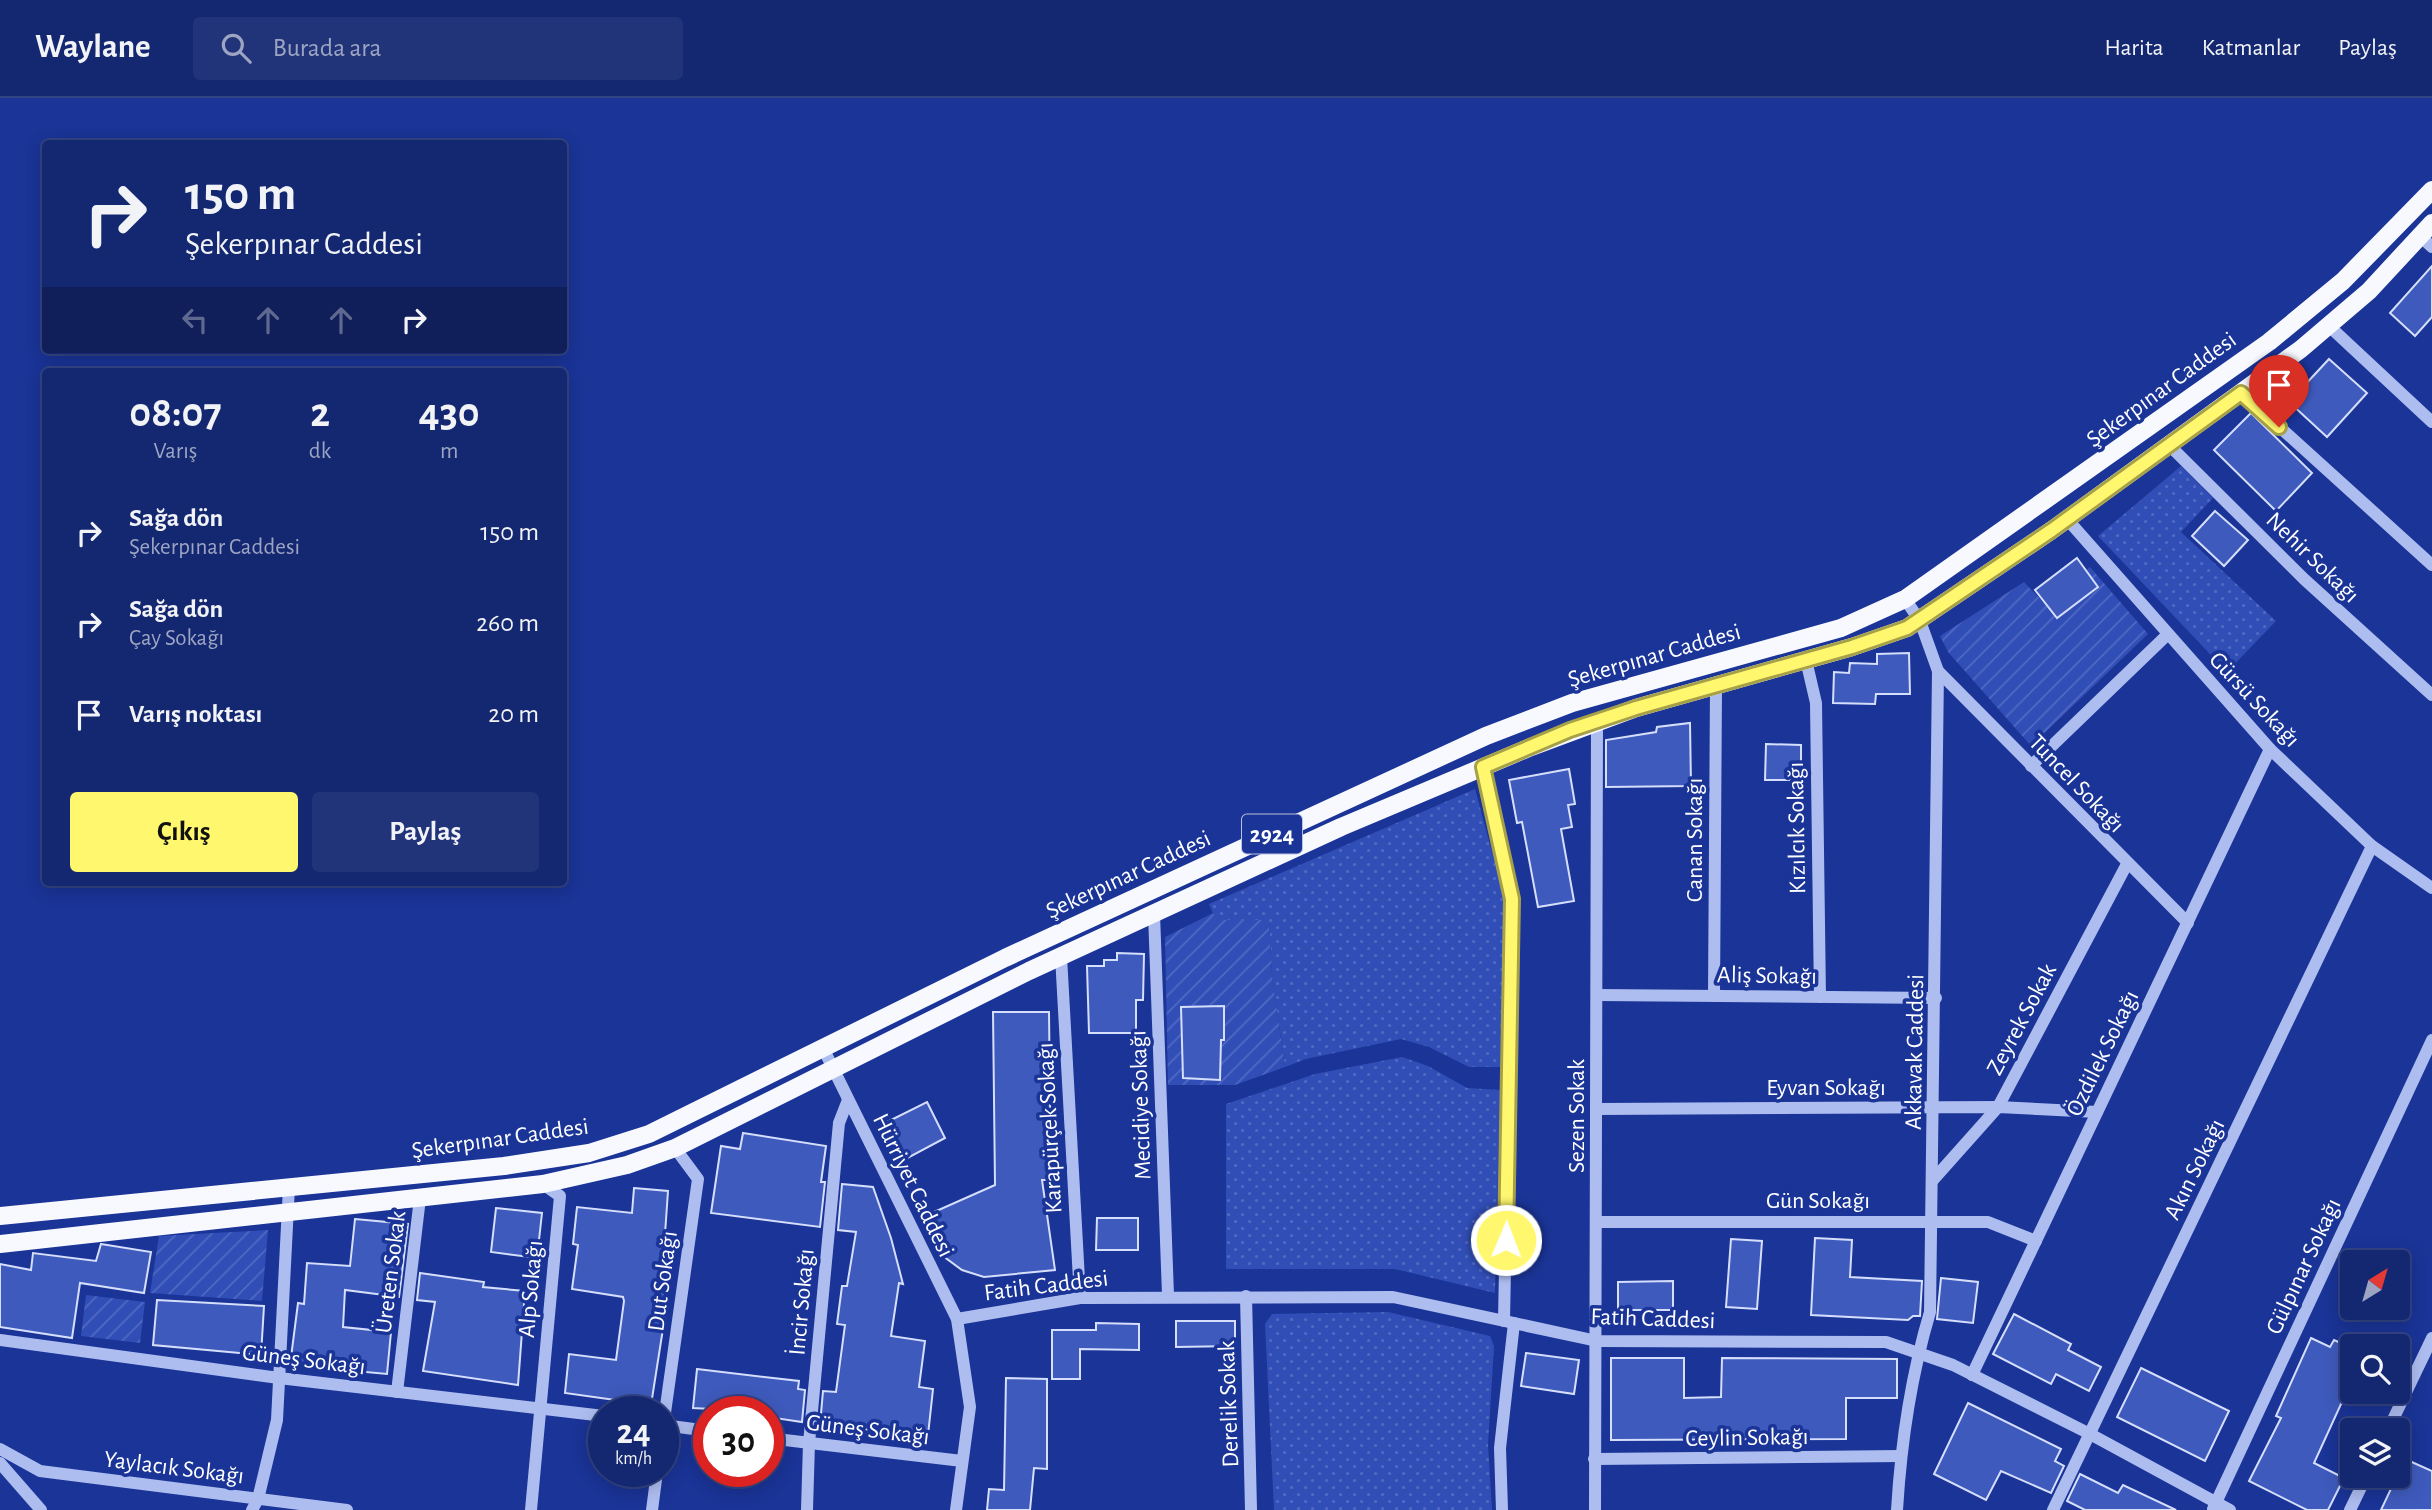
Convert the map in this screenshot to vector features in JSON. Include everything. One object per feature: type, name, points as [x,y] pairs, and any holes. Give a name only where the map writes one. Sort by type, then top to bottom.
[{"type":"main road","name":"Şekerpınar Caddesi","points":[[0,1216],[504,1166],[589,1153],[671,1125],[1005,958],[1486,736],[1572,703],[1841,628],[1905,599],[2269,342],[2358,267],[2432,190]]},
{"type":"main road","name":"Şekerpınar Caddesi","points":[[0,1244],[543,1184],[627,1165],[676,1148],[1061,956],[1341,827],[1597,721],[1885,637],[1920,621],[2241,393],[2329,326],[2428,235]]},
{"type":"street","points":[[2329,326],[2432,422]]},
{"type":"street","points":[[2241,393],[2432,565]]},
{"type":"street","name":"Nehir Sokağı","points":[[2169,444],[2304,579],[2432,695]]},
{"type":"street","name":"Gürsü Sokağı","points":[[2067,519],[2167,635],[2270,748],[2372,846],[2432,888]]},
{"type":"street","name":"Akkavak Caddesi","points":[[1897,1510],[1900,1456],[1918,1353],[1930,1312],[1936,998],[1938,671],[1920,621],[1905,599]]},
{"type":"street","points":[[2031,766],[2167,635]]},
{"type":"street","name":"Kızılcık Sokağı","points":[[1806,660],[1815,704],[1820,997]]},
{"type":"street","name":"Tuncel Sokağı","points":[[1938,671],[2188,923]]},
{"type":"street","name":"Canan Sokağı","points":[[1714,996],[1716,685]]},
{"type":"street","name":"Sezen Sokak","points":[[1595,1510],[1597,721]]},
{"type":"street","name":"Özdilek Sokağı","points":[[1972,1375],[2270,748]]},
{"type":"street","points":[[1483,767],[1512,899],[1509,1322],[1500,1448],[1502,1510]]},
{"type":"street","name":"Akın Sokağı","points":[[2053,1510],[2372,846]]},
{"type":"street","name":"Zeyrek Sokak","points":[[1933,1180],[1998,1107],[2127,864]]},
{"type":"street","name":"Mecidiye Sokağı","points":[[1154,914],[1168,1296]]},
{"type":"street","name":"Karapürçek Sokağı","points":[[1061,956],[1080,1298]]},
{"type":"street","name":"Aliş Sokağı","points":[[1597,995],[1936,998]]},
{"type":"street","name":"Gülpınar Sokağı","points":[[2214,1506],[2432,1040]]},
{"type":"street","name":"Hürriyet Caddesi","points":[[823,1048],[957,1319],[970,1407],[956,1510]]},
{"type":"street","name":"İncir Sokağı","points":[[807,1510],[809,1443],[839,1123],[848,1100]]},
{"type":"street","name":"Eyvan Sokağı","points":[[1597,1109],[1998,1107],[2097,1112]]},
{"type":"street","name":"Dut Sokağı","points":[[667,1396],[698,1179],[676,1148]]},
{"type":"street","name":"Alp Sokağı","points":[[540,1406],[560,1196],[543,1184]]},
{"type":"street","points":[[273,1510],[255,1504],[277,1420],[289,1187]]},
{"type":"street","name":"Üreten Sokak","points":[[397,1392],[421,1198]]},
{"type":"street","name":"Gün Sokağı","points":[[1597,1222],[1988,1222],[2036,1241]]},
{"type":"street","name":"Derelik Sokak","points":[[1246,1296],[1251,1510]]},
{"type":"street","name":"Fatih Caddesi","points":[[957,1319],[1080,1298],[1394,1297],[1597,1341],[1886,1342],[1972,1375],[2090,1434],[2214,1506],[2230,1510]]},
{"type":"street","points":[[2394,1418],[2432,1338]]},
{"type":"street","name":"Güneş Sokağı","points":[[0,1340],[279,1378],[588,1414]]},
{"type":"street","points":[[531,1510],[540,1406]]},
{"type":"street","name":"Güneş Sokağı","points":[[784,1440],[962,1461]]},
{"type":"street","name":"Yaylacık Sokağı","points":[[0,1449],[40,1471],[255,1504],[347,1510]]},
{"type":"street","name":"Ceylin Sokağı","points":[[1594,1459],[1900,1456]]},
{"type":"street","points":[[0,1463],[41,1510]]},
{"type":"street","points":[[652,1510],[655,1487]]},
{"type":"street","points":[[2350,1510],[2361,1488]]},
{"type":"shaded area","points":[[2181,466],[2213,498],[2181,532],[2276,621],[2227,672],[2098,536]]},
{"type":"shaded area","points":[[2090,567],[2148,634],[2031,746],[1948,652],[1940,636],[2024,582],[2043,602]]},
{"type":"shaded area","points":[[1475,789],[1504,896],[1500,1067],[1469,1067],[1429,1047],[1401,1039],[1306,1059],[1285,1067],[1272,975],[1269,920],[1216,920],[1209,904]]},
{"type":"shaded area","points":[[1213,913],[1217,920],[1269,920],[1272,975],[1285,1067],[1235,1085],[1168,1085],[1165,937]]},
{"type":"shaded area","points":[[1402,1057],[1428,1066],[1467,1088],[1500,1090],[1495,1293],[1395,1269],[1226,1269],[1226,1104],[1315,1074]]},
{"type":"shaded area","points":[[268,1230],[262,1301],[150,1293],[159,1236]]},
{"type":"shaded area","points":[[86,1295],[145,1302],[140,1343],[81,1336]]},
{"type":"shaded area","points":[[1388,1312],[1490,1336],[1494,1346],[1488,1445],[1492,1510],[1274,1510],[1265,1324],[1272,1314]]},
{"type":"building","points":[[2432,266],[2432,317],[2415,336],[2390,313]]},
{"type":"building","points":[[2329,359],[2367,393],[2327,437],[2289,402]]},
{"type":"building","points":[[2251,413],[2312,473],[2276,511],[2214,450]]},
{"type":"building","points":[[2215,511],[2248,540],[2224,566],[2192,536]]},
{"type":"building","points":[[2077,558],[2098,587],[2057,618],[2035,590]]},
{"type":"building","points":[[1909,653],[1910,694],[1876,694],[1875,704],[1833,703],[1834,672],[1849,673],[1850,663],[1877,664],[1877,654]]},
{"type":"building","points":[[1690,723],[1691,786],[1606,787],[1606,740],[1656,732],[1657,727]]},
{"type":"building","points":[[1766,744],[1801,745],[1801,780],[1765,780]]},
{"type":"building","points":[[1569,769],[1575,804],[1568,805],[1572,827],[1561,829],[1574,901],[1538,907],[1522,822],[1517,823],[1509,780]]},
{"type":"building","points":[[1117,953],[1144,954],[1143,1000],[1136,1000],[1136,1033],[1089,1033],[1087,966],[1104,966],[1104,960],[1117,960]]},
{"type":"building","points":[[1224,1006],[1220,1080],[1183,1078],[1181,1007]]},
{"type":"building","points":[[993,1012],[1049,1012],[1051,1180],[1042,1180],[1055,1270],[984,1277],[962,1270],[943,1256],[925,1216],[995,1185]]},
{"type":"building","points":[[927,1102],[945,1138],[902,1161],[883,1124]]},
{"type":"building","points":[[743,1133],[826,1146],[821,1182],[825,1182],[820,1227],[711,1213],[721,1146],[740,1149]]},
{"type":"building","points":[[842,1184],[873,1187],[891,1238],[903,1284],[899,1283],[891,1336],[925,1341],[919,1387],[933,1389],[928,1435],[820,1425],[823,1391],[836,1392],[845,1325],[837,1324],[842,1286],[847,1286],[856,1232],[838,1230]]},
{"type":"building","points":[[634,1188],[668,1191],[663,1263],[668,1264],[662,1315],[665,1316],[652,1396],[588,1396],[565,1393],[569,1354],[616,1360],[624,1301],[623,1297],[572,1289],[578,1245],[573,1244],[577,1207],[632,1213]]},
{"type":"building","points":[[496,1208],[542,1213],[537,1258],[491,1252]]},
{"type":"building","points":[[1097,1218],[1138,1218],[1138,1250],[1096,1250]]},
{"type":"building","points":[[355,1219],[408,1224],[399,1297],[345,1290],[343,1327],[391,1332],[387,1374],[290,1365],[298,1303],[304,1304],[307,1263],[350,1266]]},
{"type":"building","points":[[1815,1238],[1852,1240],[1850,1277],[1922,1281],[1920,1316],[1913,1316],[1908,1320],[1811,1315]]},
{"type":"building","points":[[1731,1239],[1762,1241],[1757,1309],[1726,1307]]},
{"type":"building","points":[[101,1244],[151,1252],[144,1293],[80,1283],[72,1338],[0,1327],[0,1264],[31,1270],[33,1253],[96,1261]]},
{"type":"building","points":[[420,1273],[484,1282],[483,1287],[525,1291],[518,1385],[423,1371],[435,1302],[417,1300]]},
{"type":"building","points":[[1941,1278],[1978,1282],[1973,1323],[1937,1319]]},
{"type":"building","points":[[1673,1281],[1673,1310],[1618,1310],[1618,1282]]},
{"type":"building","points":[[157,1300],[264,1306],[261,1355],[153,1345]]},
{"type":"building","points":[[2014,1314],[2071,1344],[2068,1350],[2101,1367],[2089,1391],[2056,1374],[2051,1384],[1993,1354]]},
{"type":"building","points":[[1176,1321],[1235,1321],[1235,1346],[1176,1347]]},
{"type":"building","points":[[1096,1323],[1139,1324],[1139,1350],[1080,1349],[1080,1379],[1052,1379],[1052,1330],[1096,1330]]},
{"type":"building","points":[[2311,1338],[2330,1347],[2334,1340],[2340,1343],[2341,1404],[2314,1463],[2340,1476],[2340,1486],[2328,1510],[2307,1510],[2249,1481],[2281,1418],[2276,1416]]},
{"type":"building","points":[[1526,1353],[1579,1360],[1574,1394],[1521,1386]]},
{"type":"building","points":[[1611,1358],[1684,1358],[1684,1398],[1721,1397],[1722,1358],[1897,1359],[1897,1398],[1846,1398],[1846,1439],[1611,1440]]},
{"type":"building","points":[[2141,1368],[2229,1411],[2205,1461],[2117,1417]]},
{"type":"building","points":[[697,1369],[799,1381],[798,1389],[805,1390],[802,1422],[784,1419],[784,1396],[694,1396]]},
{"type":"building","points":[[1006,1378],[1047,1379],[1047,1469],[1034,1468],[1030,1510],[987,1510],[989,1489],[1004,1490]]},
{"type":"building","points":[[1968,1403],[2061,1449],[2055,1461],[2064,1466],[2051,1493],[2001,1471],[1986,1500],[1934,1474]]},
{"type":"building","points":[[2410,1461],[2432,1471],[2432,1510],[2381,1510],[2391,1488],[2410,1488]]},
{"type":"building","points":[[2080,1474],[2118,1493],[2123,1485],[2176,1510],[2085,1510],[2067,1501]]},
{"type":"route","points":[[1506,1240],[1512,899],[1483,767],[1570,730],[1636,708],[1852,647],[1907,628],[2052,530],[2241,393],[2279,427]]}]
